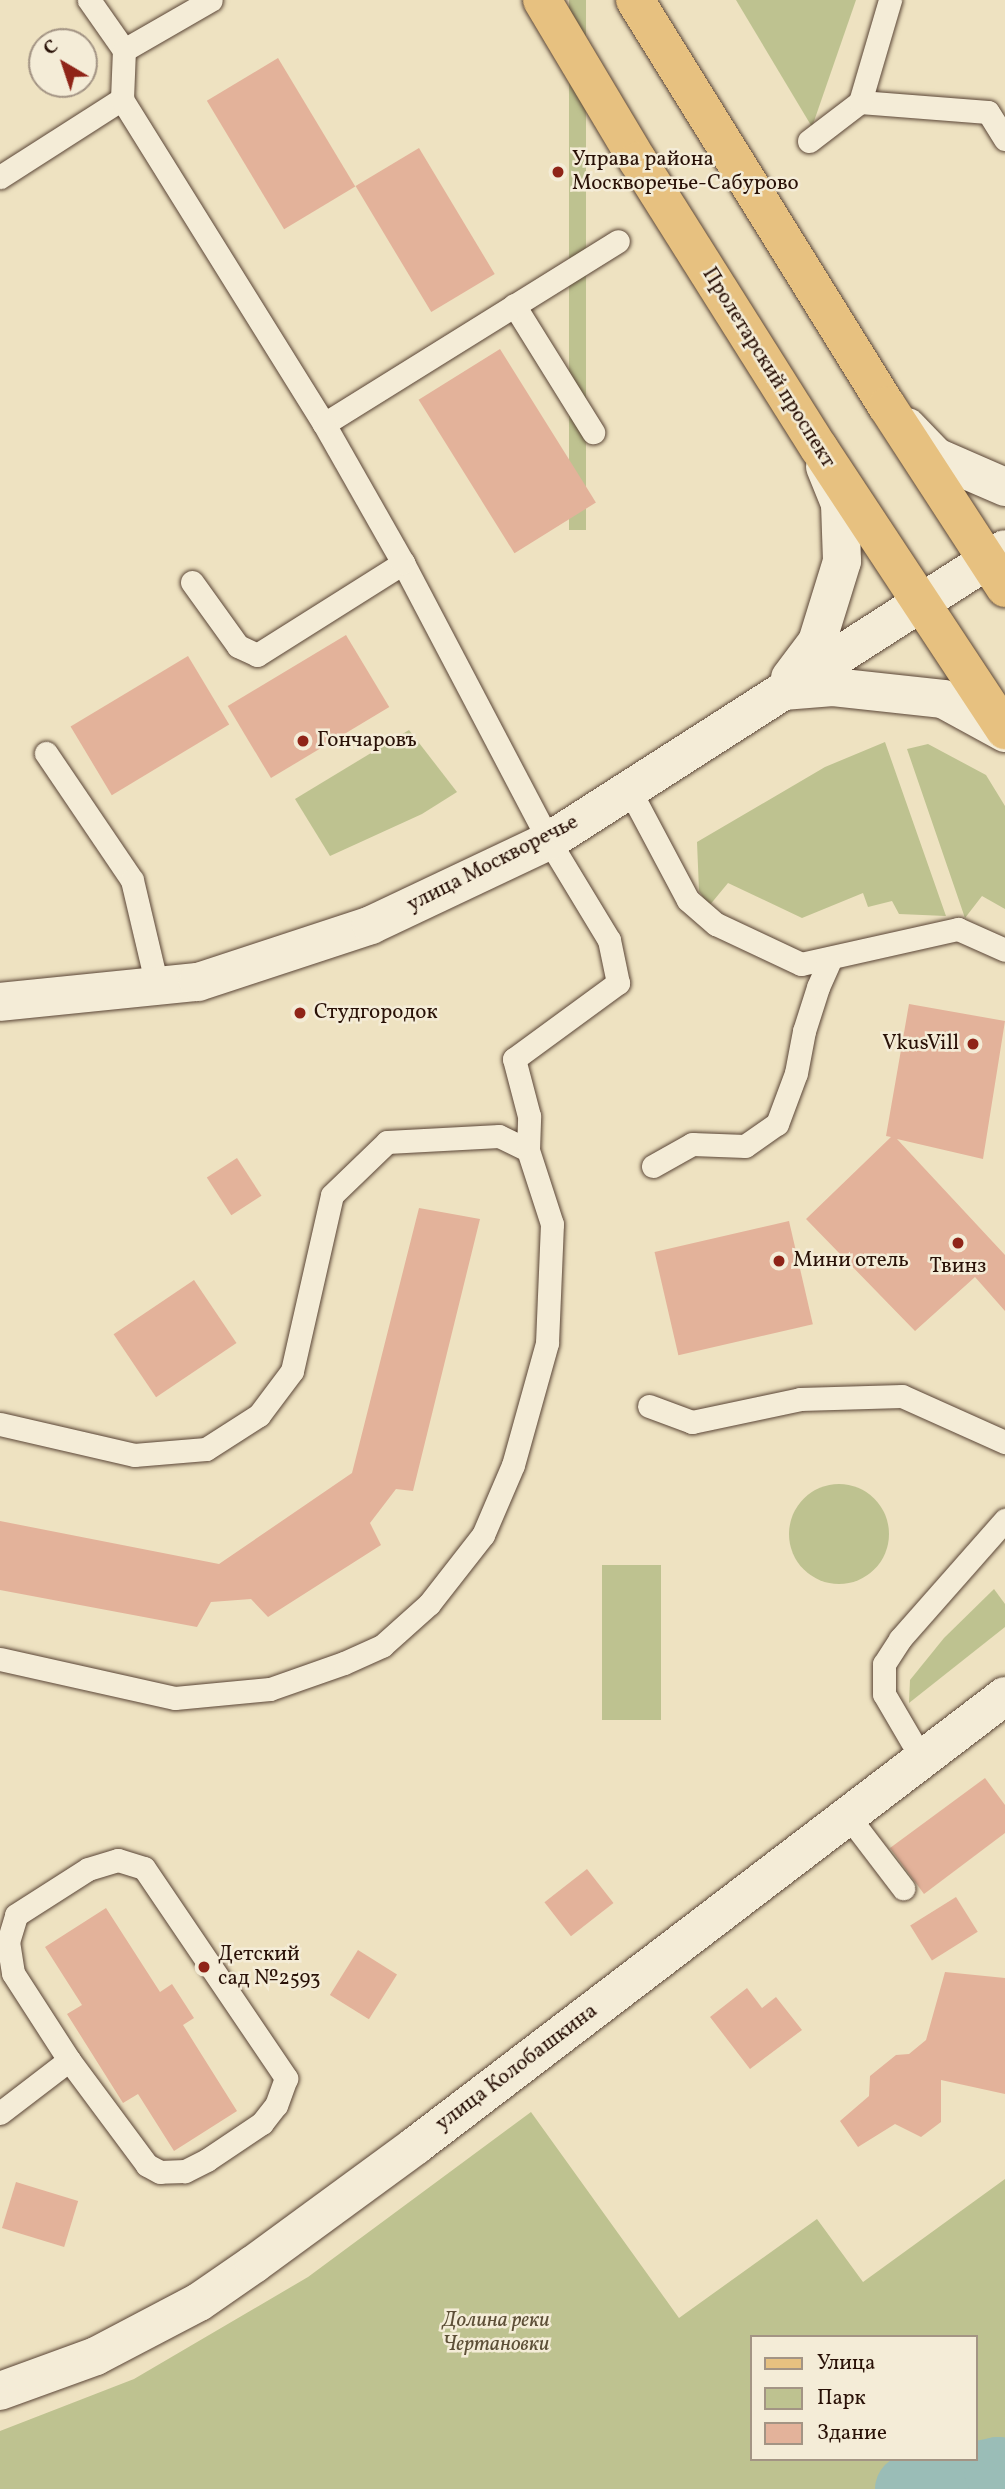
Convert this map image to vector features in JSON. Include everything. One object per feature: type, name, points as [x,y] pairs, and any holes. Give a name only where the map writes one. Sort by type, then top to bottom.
[{"type":"main road","name":"Пролетарский проспект","points":[[542,0],[638,161],[818,448],[1005,732]]},
{"type":"main road","points":[[635,0],[887,406],[999,566]]},
{"type":"main road","points":[[887,406],[936,457],[1005,487]]},
{"type":"main road","points":[[780,691],[817,642],[842,561],[839,504],[818,448]]},
{"type":"main road","name":"улица Москворечье","points":[[0,1002],[198,982],[371,925],[549,841],[920,602],[999,566]]},
{"type":"main road","points":[[780,691],[833,687],[943,699],[1005,732]]},
{"type":"main road","name":"улица Колобашкина","points":[[0,2391],[96,2356],[199,2302],[415,2146],[1005,1696]]},
{"type":"lane","points":[[0,1658],[175,1698],[270,1689],[382,1646],[429,1604],[483,1535],[513,1465],[548,1343],[552,1224],[528,1150],[528,1116],[514,1059],[618,983],[609,940],[549,841],[403,563],[324,424],[122,99],[124,50],[89,0]]},
{"type":"lane","points":[[124,50],[211,0]]},
{"type":"lane","points":[[809,141],[860,102],[890,0]]},
{"type":"lane","points":[[0,177],[122,99]]},
{"type":"lane","points":[[860,102],[988,112],[1005,139]]},
{"type":"lane","points":[[324,424],[618,240]]},
{"type":"lane","points":[[514,305],[593,432]]},
{"type":"lane","points":[[192,582],[238,646],[257,655],[403,563]]},
{"type":"lane","points":[[46,753],[132,880],[157,986]]},
{"type":"lane","points":[[630,791],[688,900],[716,924],[801,964],[958,929],[1005,950]]},
{"type":"lane","points":[[653,1166],[692,1144],[745,1146],[777,1124],[796,1073],[804,1031],[818,987],[831,958]]},
{"type":"lane","points":[[0,1424],[134,1454],[206,1449],[259,1415],[292,1371],[332,1195],[387,1142],[499,1136],[528,1150]]},
{"type":"lane","points":[[649,1406],[692,1422],[800,1399],[902,1395],[1005,1442]]},
{"type":"lane","points":[[922,1759],[884,1694],[884,1664],[900,1639],[1005,1520]]},
{"type":"lane","points":[[848,1816],[903,1888]]},
{"type":"lane","points":[[118,1860],[144,1868],[286,2078],[276,2105],[262,2123],[196,2166],[185,2171],[160,2172],[147,2165],[69,2060],[13,1973],[8,1942],[16,1915],[88,1869],[118,1860]]},
{"type":"lane","points":[[0,2113],[69,2060]]},
{"type":"green space","points":[[569,0],[586,0],[586,530],[569,530]]},
{"type":"green space","points":[[736,0],[856,0],[812,127]]},
{"type":"green space","points":[[409,730],[457,792],[422,814],[330,856],[295,799]]},
{"type":"green space","points":[[885,742],[946,916],[899,914],[892,901],[868,907],[863,893],[802,918],[728,883],[709,906],[699,891],[697,842],[825,767]]},
{"type":"green space","points":[[928,744],[986,775],[1005,806],[1005,909],[982,896],[965,918],[907,749]]},
{"type":"green space","points":[[839,1484],[858,1488],[874,1499],[885,1515],[889,1534],[885,1553],[874,1569],[858,1580],[839,1584],[820,1580],[804,1569],[793,1553],[789,1534],[793,1515],[804,1499],[820,1488]]},
{"type":"green space","points":[[602,1565],[661,1565],[661,1720],[602,1720]]},
{"type":"green space","points":[[994,1589],[1005,1604],[1005,1627],[909,1703],[910,1680],[944,1638]]},
{"type":"green space","name":"Долина реки Чертановки","points":[[531,2112],[679,2318],[817,2219],[863,2282],[1005,2179],[1005,2489],[0,2489],[0,2431],[134,2379],[308,2277]]},
{"type":"building","points":[[278,58],[355,187],[284,229],[207,101]]},
{"type":"building","points":[[419,148],[495,274],[431,312],[356,186]]},
{"type":"building","points":[[500,349],[596,502],[515,553],[419,400]]},
{"type":"building","points":[[346,635],[389,707],[271,778],[228,706]]},
{"type":"building","points":[[188,656],[229,725],[112,795],[71,727]]},
{"type":"building","points":[[909,1004],[1005,1021],[983,1159],[897,1139],[1005,1255],[1005,1311],[975,1277],[915,1331],[806,1219],[891,1137],[886,1136]]},
{"type":"building","points":[[237,1158],[262,1196],[231,1215],[207,1178]]},
{"type":"building","points":[[419,1208],[480,1219],[413,1491],[396,1489],[370,1523],[381,1545],[268,1617],[251,1599],[211,1602],[197,1627],[0,1590],[0,1521],[219,1564],[352,1473]]},
{"type":"building","points":[[789,1221],[813,1324],[678,1355],[655,1252]]},
{"type":"building","points":[[194,1280],[236,1343],[156,1397],[114,1334]]},
{"type":"building","points":[[985,1778],[1005,1805],[1005,1833],[924,1894],[890,1848]]},
{"type":"building","points":[[587,1869],[613,1903],[571,1936],[544,1902]]},
{"type":"building","points":[[956,1897],[978,1932],[932,1960],[910,1926]]},
{"type":"building","points":[[106,1908],[160,1992],[172,1984],[194,2018],[183,2025],[237,2111],[174,2151],[138,2094],[123,2103],[67,2014],[82,2005],[45,1947]]},
{"type":"building","points":[[358,1950],[397,1974],[369,2019],[330,1995]]},
{"type":"building","points":[[945,1972],[1005,1978],[1005,2094],[941,2080],[941,2122],[921,2137],[895,2124],[858,2147],[840,2121],[869,2096],[870,2076],[896,2055],[909,2054],[926,2040]]},
{"type":"building","points":[[747,1988],[762,2008],[776,1997],[802,2030],[750,2069],[710,2017]]},
{"type":"building","points":[[16,2182],[78,2201],[64,2247],[2,2228]]},
{"type":"waterway","points":[[909,2489],[998,2471],[1005,2474]]},
{"type":"place","name":"Управа района Москворечье-Сабурово","points":[[558,172]]},
{"type":"place","name":"Гончаровъ","points":[[303,741]]},
{"type":"place","name":"Студгородок","points":[[300,1013]]},
{"type":"place","name":"VkusVill","points":[[973,1044]]},
{"type":"place","name":"Твинз","points":[[958,1243]]},
{"type":"place","name":"Мини отель","points":[[779,1261]]},
{"type":"place","name":"Детский сад №2593","points":[[204,1967]]}]
